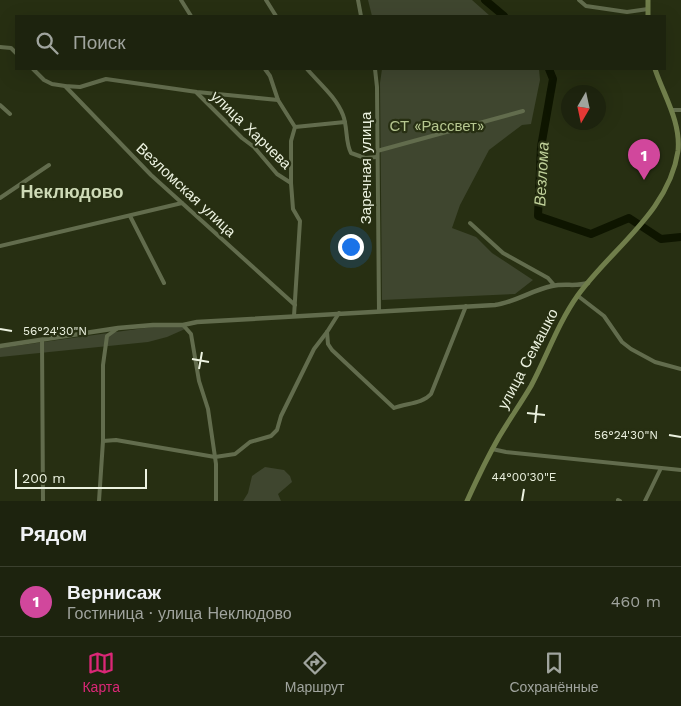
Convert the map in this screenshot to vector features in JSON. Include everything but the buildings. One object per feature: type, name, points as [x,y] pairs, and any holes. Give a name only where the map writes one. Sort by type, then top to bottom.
[{"type":"main road","points":[[648,0],[648,15]]},
{"type":"main road","name":"улица Семашко","points":[[466,501],[492,449],[530,388],[566,313],[588,283],[648,214],[670,178],[678,153],[679,136],[672,110],[655,70]]},
{"type":"street","points":[[181,0],[190,15]]},
{"type":"street","points":[[266,0],[275,15]]},
{"type":"street","points":[[358,0],[360,15]]},
{"type":"street","points":[[579,0],[586,6],[627,12],[648,9]]},
{"type":"street","points":[[0,47],[11,48],[15,52]]},
{"type":"street","points":[[34,70],[44,80],[52,84],[65,86],[80,87],[106,79],[197,92],[278,100]]},
{"type":"street","points":[[266,70],[270,76],[278,100],[296,127]]},
{"type":"street","points":[[308,70],[335,99],[345,122],[351,154],[365,158],[377,158]]},
{"type":"street","name":"Заречная улица","points":[[376,70],[379,311]]},
{"type":"street","name":"Везломская улица","points":[[65,86],[182,204],[295,306]]},
{"type":"street","name":"улица Харчева","points":[[197,92],[242,138],[254,147],[277,174],[291,182]]},
{"type":"street","points":[[0,105],[10,114]]},
{"type":"street","points":[[672,110],[681,110]]},
{"type":"street","points":[[377,151],[523,111]]},
{"type":"street","points":[[296,127],[345,122]]},
{"type":"street","points":[[294,316],[300,220],[293,209],[291,182],[291,141],[296,127]]},
{"type":"street","points":[[0,198],[49,164]]},
{"type":"street","points":[[0,246],[182,204]]},
{"type":"street","points":[[130,216],[164,283]]},
{"type":"street","points":[[470,223],[503,253],[548,278],[554,285]]},
{"type":"street","points":[[0,346],[118,328],[153,325],[183,325],[197,322],[506,303],[554,285],[578,286],[588,283]]},
{"type":"street","points":[[574,285],[578,296],[604,316],[622,342],[656,362],[681,369]]},
{"type":"street","points":[[327,332],[328,344],[332,350],[394,408],[423,400],[431,394],[466,306]]},
{"type":"street","points":[[397,310],[398,316]]},
{"type":"street","points":[[103,441],[116,440],[215,457],[236,454],[250,442],[271,436],[275,433],[314,349],[339,313]]},
{"type":"street","points":[[183,325],[191,334],[199,382],[208,409],[215,457],[216,501]]},
{"type":"street","points":[[99,501],[103,441],[104,365],[107,336],[118,328]]},
{"type":"street","points":[[42,340],[43,501]]},
{"type":"street","points":[[492,449],[681,470]]},
{"type":"street","points":[[645,501],[661,468]]},
{"type":"green space","points":[[368,0],[472,0],[489,15],[372,15]]},
{"type":"green space","name":"СТ «Рассвет»","points":[[382,70],[539,70],[540,80],[531,124],[522,125],[489,150],[460,205],[452,228],[476,237],[492,253],[533,280],[515,294],[382,300],[380,83]]},
{"type":"green space","points":[[183,325],[185,329],[167,337],[148,342],[0,357],[0,348],[159,326]]},
{"type":"green space","points":[[265,467],[284,470],[290,476],[292,482],[278,494],[281,501],[243,501],[248,493],[252,476]]},
{"type":"waterway","name":"Везлома","points":[[485,0],[503,15]]},
{"type":"waterway","name":"Везлома","points":[[549,70],[553,79],[541,147],[538,216],[591,234],[629,218],[661,239],[681,237]]},
{"type":"place","name":"Вернисаж","points":[[644,180]]},
{"type":"district","name":"Неклюдово","points":[[72,192]]}]
